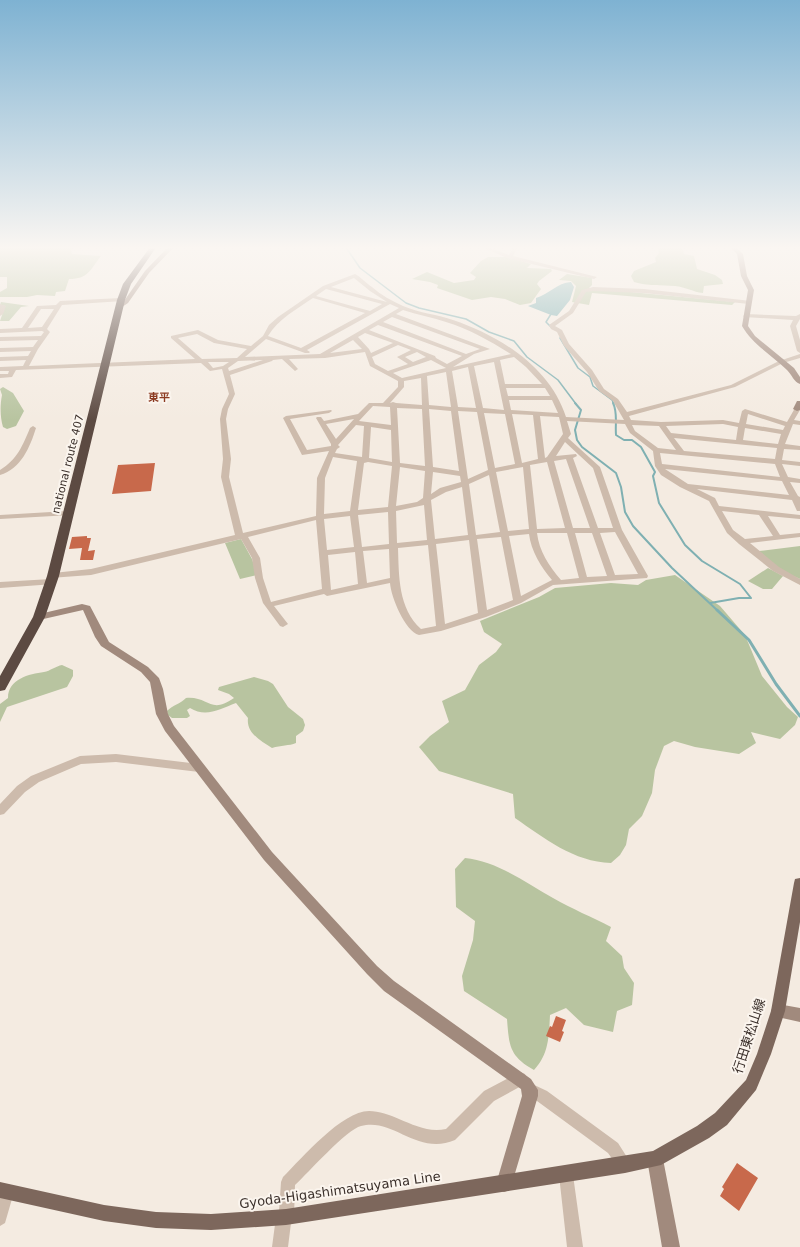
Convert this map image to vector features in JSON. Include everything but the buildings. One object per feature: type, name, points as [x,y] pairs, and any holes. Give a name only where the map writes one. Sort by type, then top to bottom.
[{"type":"highway","name":"national route 407","points":[[0,687],[39,617],[52,579],[106,365],[120,304]]},
{"type":"main road","name":"行田東松山線","points":[[566,1175],[655,1159],[703,1132],[721,1119],[738,1102],[751,1085],[764,1054],[778,1011],[800,883]]},
{"type":"main road","name":"Gyoda-Higashimatsuyama Line","points":[[4,1191],[104,1213],[156,1220],[210,1222],[247,1221],[285,1217],[566,1175]]},
{"type":"street","points":[[44,329],[59,304]]},
{"type":"street","points":[[226,371],[265,337],[270,326],[300,304]]},
{"type":"street","points":[[340,304],[370,313]]},
{"type":"street","points":[[302,350],[388,304]]},
{"type":"street","points":[[393,304],[463,326],[502,345],[516,355],[546,386],[554,398],[567,434],[546,460]]},
{"type":"street","points":[[576,304],[571,312],[552,325],[553,328],[560,331],[566,345],[590,371],[601,390],[616,400],[632,432],[656,450],[800,464]]},
{"type":"street","points":[[749,304],[745,326],[752,337],[791,370],[800,380]]},
{"type":"street","points":[[0,306],[3,306],[0,314]]},
{"type":"street","points":[[24,330],[39,307],[58,307]]},
{"type":"street","points":[[322,356],[404,308]]},
{"type":"street","points":[[392,315],[486,349]]},
{"type":"street","points":[[746,316],[798,317],[793,326],[800,351]]},
{"type":"street","points":[[379,323],[467,356]]},
{"type":"street","points":[[341,328],[398,343],[433,357],[450,368]]},
{"type":"street","points":[[0,331],[44,329]]},
{"type":"street","points":[[25,368],[34,349],[47,332],[44,329]]},
{"type":"street","points":[[252,348],[216,342],[198,332],[173,337],[212,370],[226,371],[260,365],[285,344]]},
{"type":"street","points":[[360,334],[372,365],[401,380],[424,376],[450,368],[472,365],[516,355]]},
{"type":"street","points":[[265,337],[322,356],[330,364]]},
{"type":"street","points":[[0,340],[43,338]]},
{"type":"street","points":[[0,369],[284,358],[368,353],[398,343]]},
{"type":"street","points":[[450,368],[467,356],[502,345]]},
{"type":"street","points":[[0,350],[34,349]]},
{"type":"street","points":[[413,364],[400,357],[417,350]]},
{"type":"street","points":[[626,419],[733,386],[781,362],[800,356]]},
{"type":"street","points":[[387,373],[433,357]]},
{"type":"street","points":[[0,359],[30,358]]},
{"type":"street","points":[[284,358],[295,369]]},
{"type":"street","points":[[497,359],[504,398],[523,465],[534,543],[546,568],[560,583]]},
{"type":"street","points":[[472,365],[518,601]]},
{"type":"street","points":[[450,368],[464,483],[483,615]]},
{"type":"street","points":[[0,376],[10,376],[13,369]]},
{"type":"street","points":[[226,371],[232,394],[225,409],[223,419],[227,459],[225,477],[242,536],[256,558],[259,578],[267,603],[283,624]]},
{"type":"street","points":[[424,376],[429,470],[427,499],[442,628]]},
{"type":"street","points":[[401,380],[401,387],[389,404],[394,428],[396,465],[392,509],[395,580],[398,600],[409,623],[419,632],[442,628],[483,615],[518,601],[551,583],[644,576],[618,530],[596,467],[564,438]]},
{"type":"street","points":[[502,386],[546,386]]},
{"type":"street","points":[[504,398],[554,398]]},
{"type":"street","points":[[327,591],[320,517],[321,478],[336,446],[371,404],[508,411],[562,417],[626,419],[661,424],[718,422],[786,433]]},
{"type":"street","points":[[798,406],[789,423],[778,462],[786,480],[797,498],[800,509]]},
{"type":"street","points":[[329,411],[286,418],[305,453],[336,446]]},
{"type":"street","points":[[740,442],[745,411],[789,423],[800,423]]},
{"type":"street","points":[[316,413],[336,446]]},
{"type":"street","points":[[536,413],[546,460],[584,581]]},
{"type":"street","points":[[322,423],[360,416]]},
{"type":"street","points":[[355,422],[394,428]]},
{"type":"street","points":[[363,586],[354,513],[368,424]]},
{"type":"street","points":[[661,424],[681,452]]},
{"type":"street","points":[[0,473],[14,464],[21,457],[33,428]]},
{"type":"street","points":[[668,435],[800,448]]},
{"type":"street","points":[[656,450],[659,466],[664,473],[708,498],[718,508],[724,522],[742,542],[776,569],[800,582]]},
{"type":"street","points":[[0,585],[52,579],[91,572],[320,517],[392,509],[418,504],[444,490],[492,471],[580,454]]},
{"type":"street","points":[[330,456],[463,474]]},
{"type":"street","points":[[569,457],[612,578]]},
{"type":"street","points":[[659,466],[800,481]]},
{"type":"street","points":[[683,485],[797,498]]},
{"type":"street","points":[[718,508],[800,517]]},
{"type":"street","points":[[0,517],[68,513]]},
{"type":"street","points":[[762,513],[778,538]]},
{"type":"street","points":[[324,553],[533,531],[618,530]]},
{"type":"street","points":[[742,542],[800,534]]},
{"type":"street","points":[[270,605],[327,591],[327,593],[395,580]]},
{"type":"street","points":[[39,617],[82,607],[87,608],[96,623],[103,642],[111,649],[139,665],[155,680],[158,687],[162,714],[170,728],[199,768],[268,856],[372,970],[389,986],[520,1079],[530,1090],[542,1096],[613,1148],[625,1165]]},
{"type":"street","points":[[0,811],[21,789],[35,779],[80,760],[116,758],[199,768]]},
{"type":"street","points":[[778,1011],[800,1014]]},
{"type":"street","points":[[280,1247],[285,1217],[288,1182],[343,1129],[358,1119],[372,1117],[428,1136],[444,1138],[450,1135],[489,1096],[520,1079]]},
{"type":"street","points":[[504,1184],[530,1096],[530,1090]]},
{"type":"street","points":[[655,1159],[671,1247]]},
{"type":"street","points":[[566,1175],[575,1247]]},
{"type":"street","points":[[0,1218],[4,1191]]},
{"type":"green space","points":[[16,304],[29,306],[21,307],[9,321],[0,321],[5,306],[0,305]]},
{"type":"green space","points":[[3,387],[13,393],[24,411],[16,426],[7,429],[3,427],[1,415],[2,395],[0,389]]},
{"type":"green space","points":[[241,539],[252,559],[257,575],[240,579],[225,543]]},
{"type":"green space","points":[[800,546],[800,579],[780,570],[759,551]]},
{"type":"green space","points":[[768,568],[783,576],[772,589],[763,589],[748,581]]},
{"type":"green space","points":[[675,575],[720,606],[745,635],[762,676],[787,707],[798,717],[795,725],[780,739],[751,732],[756,743],[739,754],[695,747],[674,741],[664,746],[655,770],[652,793],[642,816],[629,829],[626,845],[620,855],[611,863],[597,862],[572,854],[548,841],[515,818],[513,794],[439,771],[419,747],[430,736],[449,722],[442,701],[465,690],[479,665],[496,652],[502,644],[484,632],[480,621],[539,597],[555,588],[611,583],[638,585],[646,580]]},
{"type":"green space","points":[[62,665],[73,670],[73,676],[67,687],[7,707],[0,722],[0,704],[8,698],[9,692],[15,682],[26,676]]},
{"type":"green space","points":[[254,677],[273,684],[288,707],[303,719],[305,725],[303,731],[296,736],[296,743],[272,748],[263,742],[255,736],[249,728],[248,718],[236,703],[213,712],[196,711],[190,708],[187,710],[190,716],[187,718],[172,718],[168,715],[167,711],[186,698],[194,698],[214,705],[226,703],[234,698],[229,694],[218,690],[219,687]]},
{"type":"green space","points":[[465,858],[488,863],[500,868],[560,902],[611,927],[606,941],[622,956],[624,968],[634,983],[632,1005],[617,1011],[613,1032],[584,1025],[566,1008],[550,1015],[547,1044],[543,1058],[534,1070],[515,1055],[510,1043],[507,1019],[464,991],[462,976],[473,940],[475,921],[456,907],[455,869]]},
{"type":"water","points":[[533,304],[567,304],[557,316],[528,306]]},
{"type":"waterway","points":[[409,304],[466,319],[489,332],[514,341],[527,357],[558,380],[576,404]]},
{"type":"waterway","points":[[551,314],[546,322],[551,327]]},
{"type":"waterway","points":[[560,338],[578,368],[590,377],[593,386],[612,400],[614,404]]},
{"type":"waterway","points":[[575,403],[581,410],[575,430],[577,440],[582,447],[616,473],[621,487],[625,512],[633,526],[672,568],[718,611]]},
{"type":"waterway","points":[[613,403],[616,415],[616,435],[624,440],[632,440],[641,447],[655,472],[653,476],[659,503],[685,545],[702,561],[740,584],[751,598],[739,598],[710,603]]},
{"type":"waterway","points":[[717,610],[749,640],[776,684],[800,716]]},
{"type":"district","name":"東平","points":[[159,397]]}]
